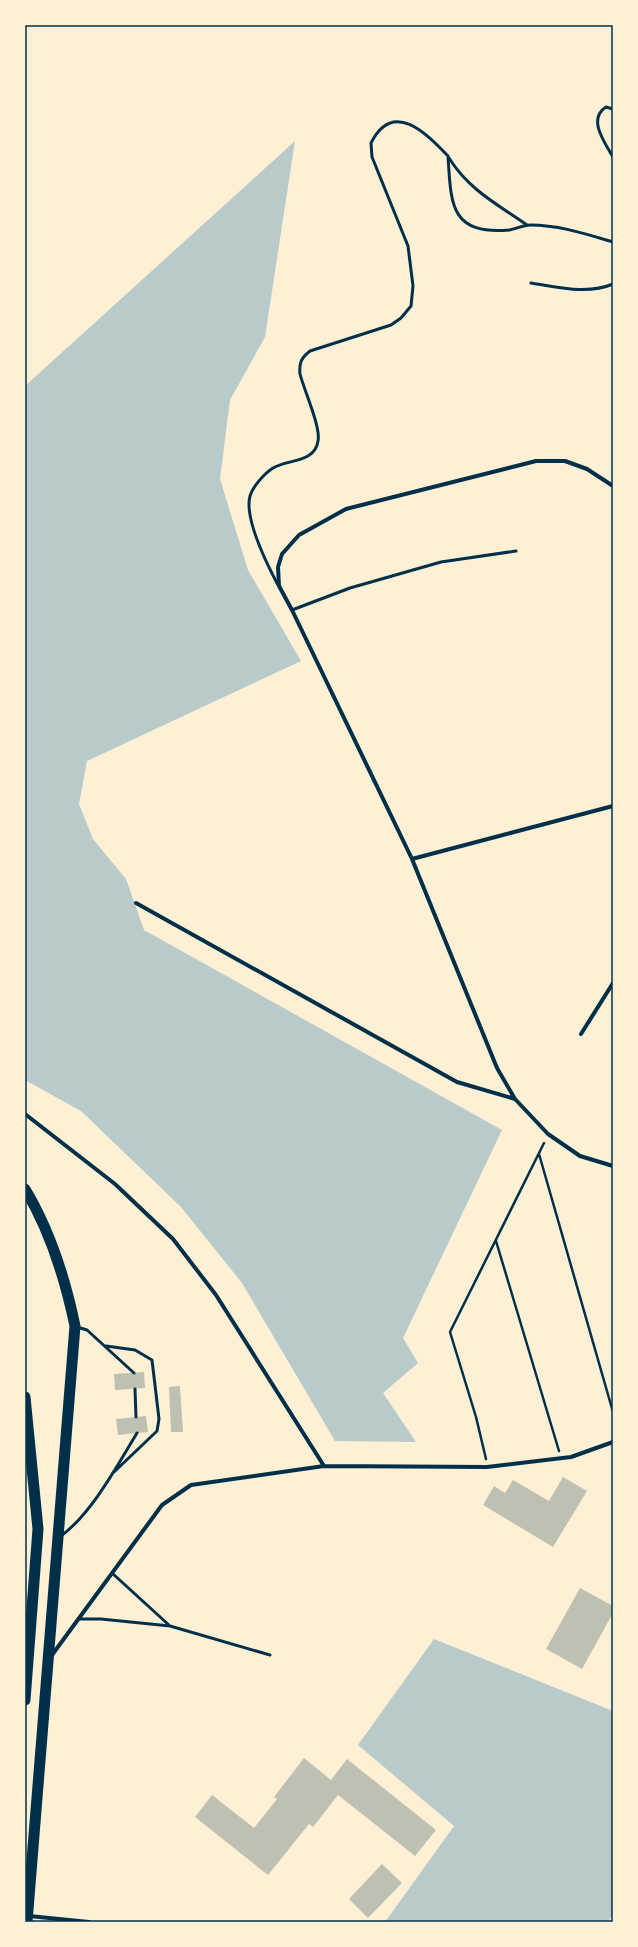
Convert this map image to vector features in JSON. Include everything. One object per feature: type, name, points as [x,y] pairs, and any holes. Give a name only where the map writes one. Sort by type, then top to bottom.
[{"type":"highway","points":[[25,1189],[52,1244],[66,1284],[75,1326],[28,1919]]},
{"type":"highway","points":[[25,1397],[38,1529],[25,1700]]},
{"type":"street","points":[[613,486],[587,469],[565,461],[536,461],[346,509],[299,535],[282,554],[278,567],[279,586],[412,859],[497,1068],[515,1099],[548,1134],[580,1156],[613,1166]]},
{"type":"street","points":[[412,859],[613,806]]},
{"type":"street","points":[[136,903],[457,1082],[515,1099]]},
{"type":"street","points":[[581,1034],[613,983]]},
{"type":"street","points":[[25,1114],[115,1184],[173,1238],[216,1295],[324,1466]]},
{"type":"street","points":[[48,1660],[162,1505],[191,1485],[324,1466],[487,1467],[561,1459],[571,1457],[613,1442]]},
{"type":"street","points":[[28,1919],[89,1922]]},
{"type":"lane","points":[[613,109],[606,107],[603,109],[599,114],[598,125],[613,157]]},
{"type":"lane","points":[[279,586],[264,558],[252,522],[250,496],[256,485],[274,467],[303,459],[313,451],[318,443],[318,432],[300,374],[301,360],[310,351],[391,325],[402,318],[411,306],[413,286],[408,246],[372,157],[371,143],[383,126],[396,121],[412,124],[448,156],[458,174],[472,188],[527,225]]},
{"type":"lane","points":[[448,156],[451,198],[466,224],[478,229],[510,230],[527,225],[552,226],[613,242]]},
{"type":"lane","points":[[531,283],[576,290],[600,288],[613,284]]},
{"type":"lane","points":[[292,610],[350,588],[441,562],[516,551]]},
{"type":"lane","points":[[75,1326],[88,1330],[134,1373]]},
{"type":"lane","points":[[106,1346],[134,1350],[152,1360],[160,1419],[157,1431],[114,1472]]},
{"type":"lane","points":[[135,1388],[136,1417]]},
{"type":"lane","points":[[58,1538],[74,1526],[114,1472],[137,1433]]},
{"type":"lane","points":[[112,1573],[170,1626]]},
{"type":"lane","points":[[78,1619],[101,1618],[170,1626],[270,1655]]},
{"type":"path","points":[[487,1467],[476,1416],[450,1332],[548,1134]]},
{"type":"path","points":[[539,1154],[613,1412]]},
{"type":"path","points":[[496,1240],[561,1459]]},
{"type":"shaded area","points":[[295,141],[265,337],[230,400],[220,479],[248,570],[301,661],[87,761],[79,804],[93,839],[126,879],[144,930],[502,1130],[403,1338],[418,1363],[383,1393],[416,1442],[335,1441],[242,1283],[181,1207],[81,1111],[25,1080],[25,386]]},
{"type":"shaded area","points":[[434,1639],[613,1711],[613,1914],[608,1922],[385,1922],[454,1826],[358,1745]]},
{"type":"building","points":[[144,1372],[145,1388],[115,1390],[114,1374]]},
{"type":"building","points":[[180,1386],[183,1432],[171,1432],[169,1387]]},
{"type":"building","points":[[146,1416],[148,1432],[118,1435],[116,1419]]},
{"type":"building","points":[[563,1477],[587,1491],[553,1547],[483,1505],[494,1486],[505,1493],[513,1480],[549,1501]]},
{"type":"building","points":[[580,1588],[613,1606],[613,1613],[582,1669],[546,1649]]},
{"type":"building","points":[[304,1758],[331,1780],[347,1759],[436,1830],[415,1856],[338,1795],[313,1827],[309,1824],[268,1875],[195,1817],[212,1795],[254,1828],[277,1799],[274,1797]]},
{"type":"building","points":[[382,1864],[402,1883],[368,1918],[349,1899]]}]
